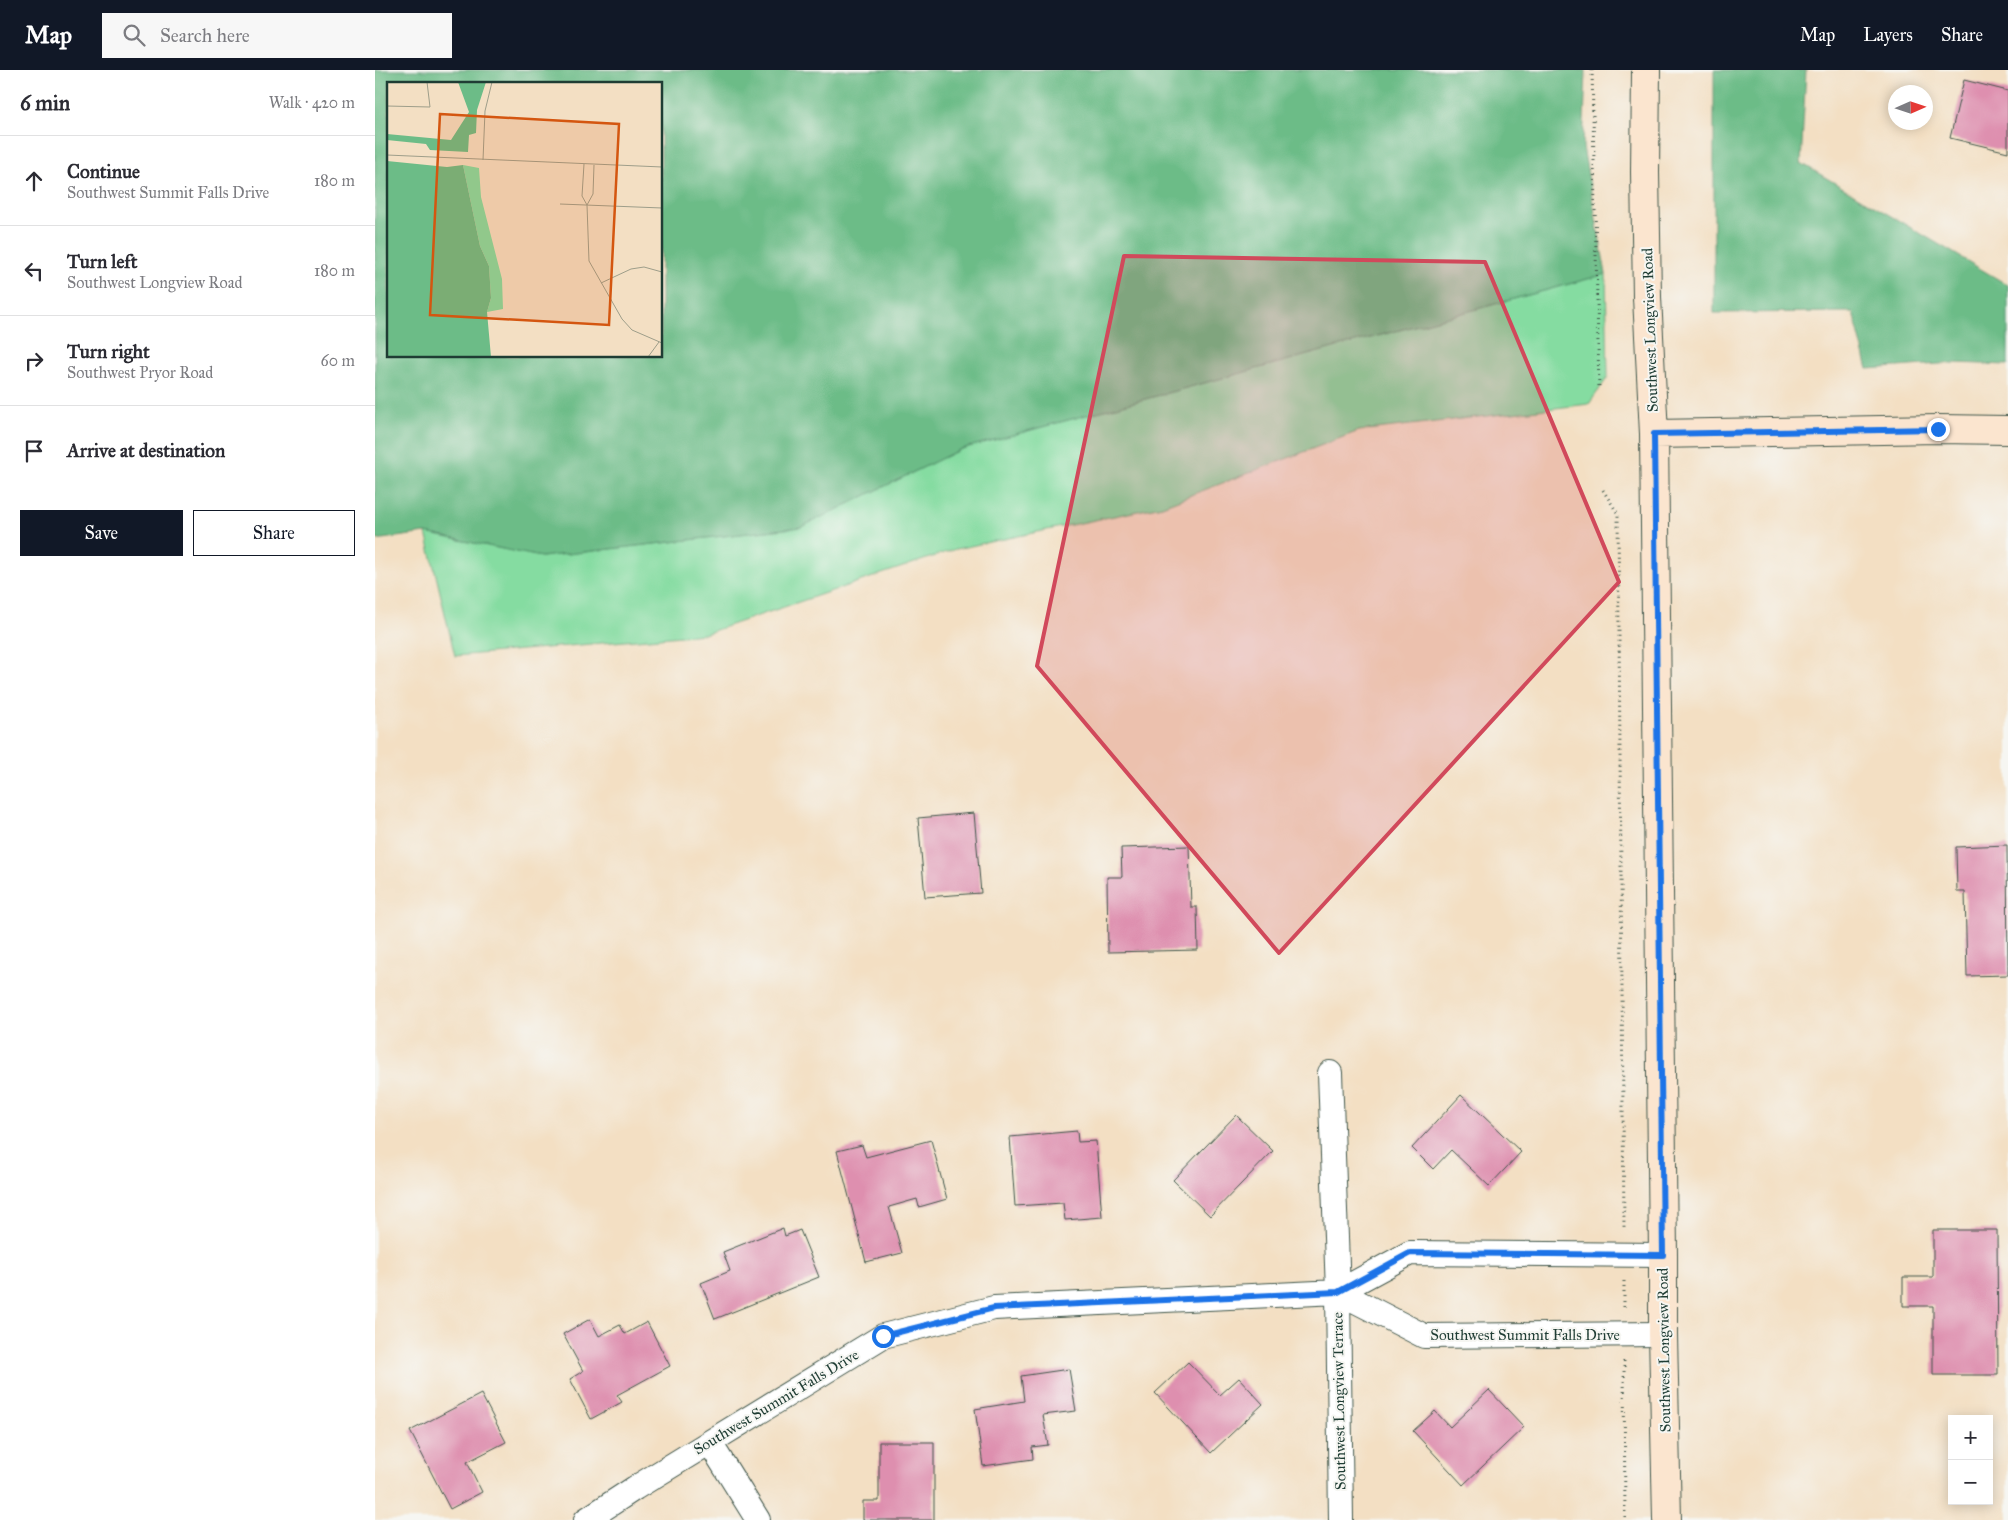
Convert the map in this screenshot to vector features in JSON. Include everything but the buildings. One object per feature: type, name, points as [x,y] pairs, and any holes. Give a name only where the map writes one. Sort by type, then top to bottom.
[{"type":"street","name":"Southwest Longview Road","points":[[1646,70],[1647,298],[1654,434],[1663,1334],[1667,1520]]},
{"type":"street","points":[[1654,434],[1938,429],[2008,430]]},
{"type":"street","name":"Southwest Longview Terrace","points":[[1330,1072],[1338,1292],[1341,1520]]},
{"type":"street","name":"Southwest Summit Falls Drive","points":[[586,1520],[883,1336],[994,1308],[1338,1292],[1410,1253],[1663,1255]]},
{"type":"street","name":"Southwest Summit Falls Drive","points":[[1338,1292],[1424,1336],[1663,1334]]},
{"type":"street","points":[[710,1443],[758,1520]]},
{"type":"path","points":[[1592,70],[1599,390]]},
{"type":"path","points":[[1603,490],[1618,514],[1625,1520]]},
{"type":"highlighted area","points":[[1124,256],[1485,262],[1619,582],[1279,953],[1037,666]]},
{"type":"green space","points":[[375,70],[1586,70],[1583,147],[1606,274],[961,449],[801,527],[541,557],[426,533],[375,540]]},
{"type":"green space","points":[[1714,70],[1806,70],[1801,163],[2008,285],[2008,365],[1954,363],[1868,369],[1853,312],[1714,313]]},
{"type":"green space","points":[[1606,274],[1608,377],[1589,404],[1359,431],[1162,506],[956,549],[704,634],[455,656],[426,533],[541,557],[801,527],[961,449]]},
{"type":"route","points":[[883,1336],[994,1308],[1338,1292],[1410,1253],[1663,1255],[1654,434],[1938,429]]}]
